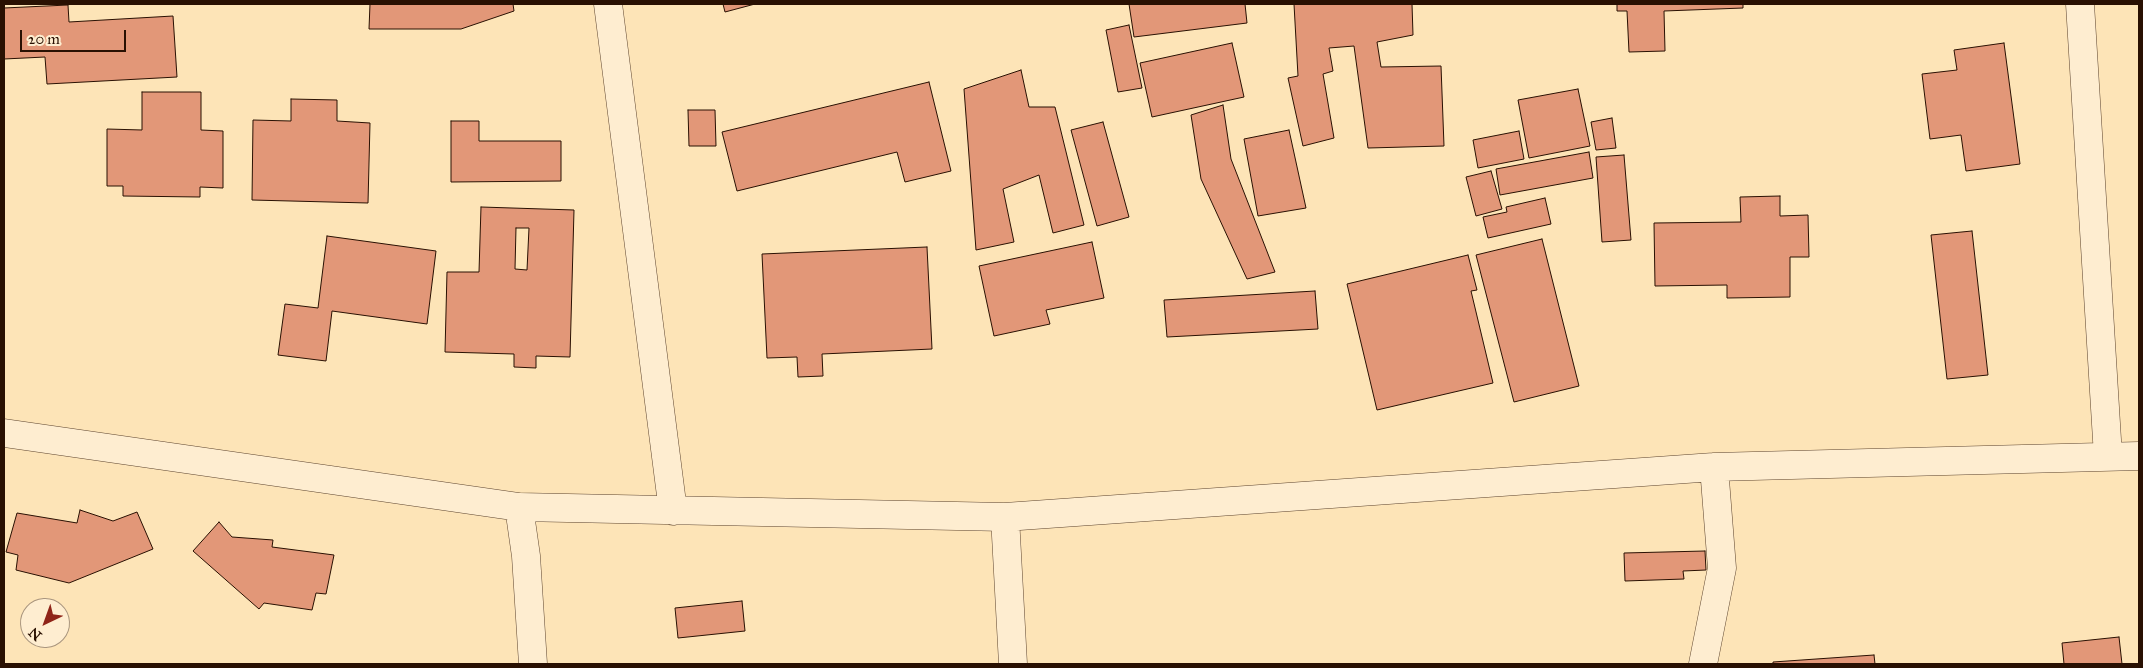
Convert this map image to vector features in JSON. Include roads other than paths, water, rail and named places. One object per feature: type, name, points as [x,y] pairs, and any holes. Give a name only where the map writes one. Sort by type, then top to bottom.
[{"type":"street","points":[[608,4],[672,511]]},
{"type":"street","points":[[2080,4],[2108,456]]},
{"type":"street","points":[[4,434],[519,507],[1005,517],[1714,467],[2139,456]]},
{"type":"street","points":[[1703,664],[1722,568],[1714,467]]},
{"type":"street","points":[[519,507],[526,556],[533,664]]},
{"type":"street","points":[[1005,517],[1013,664]]}]
